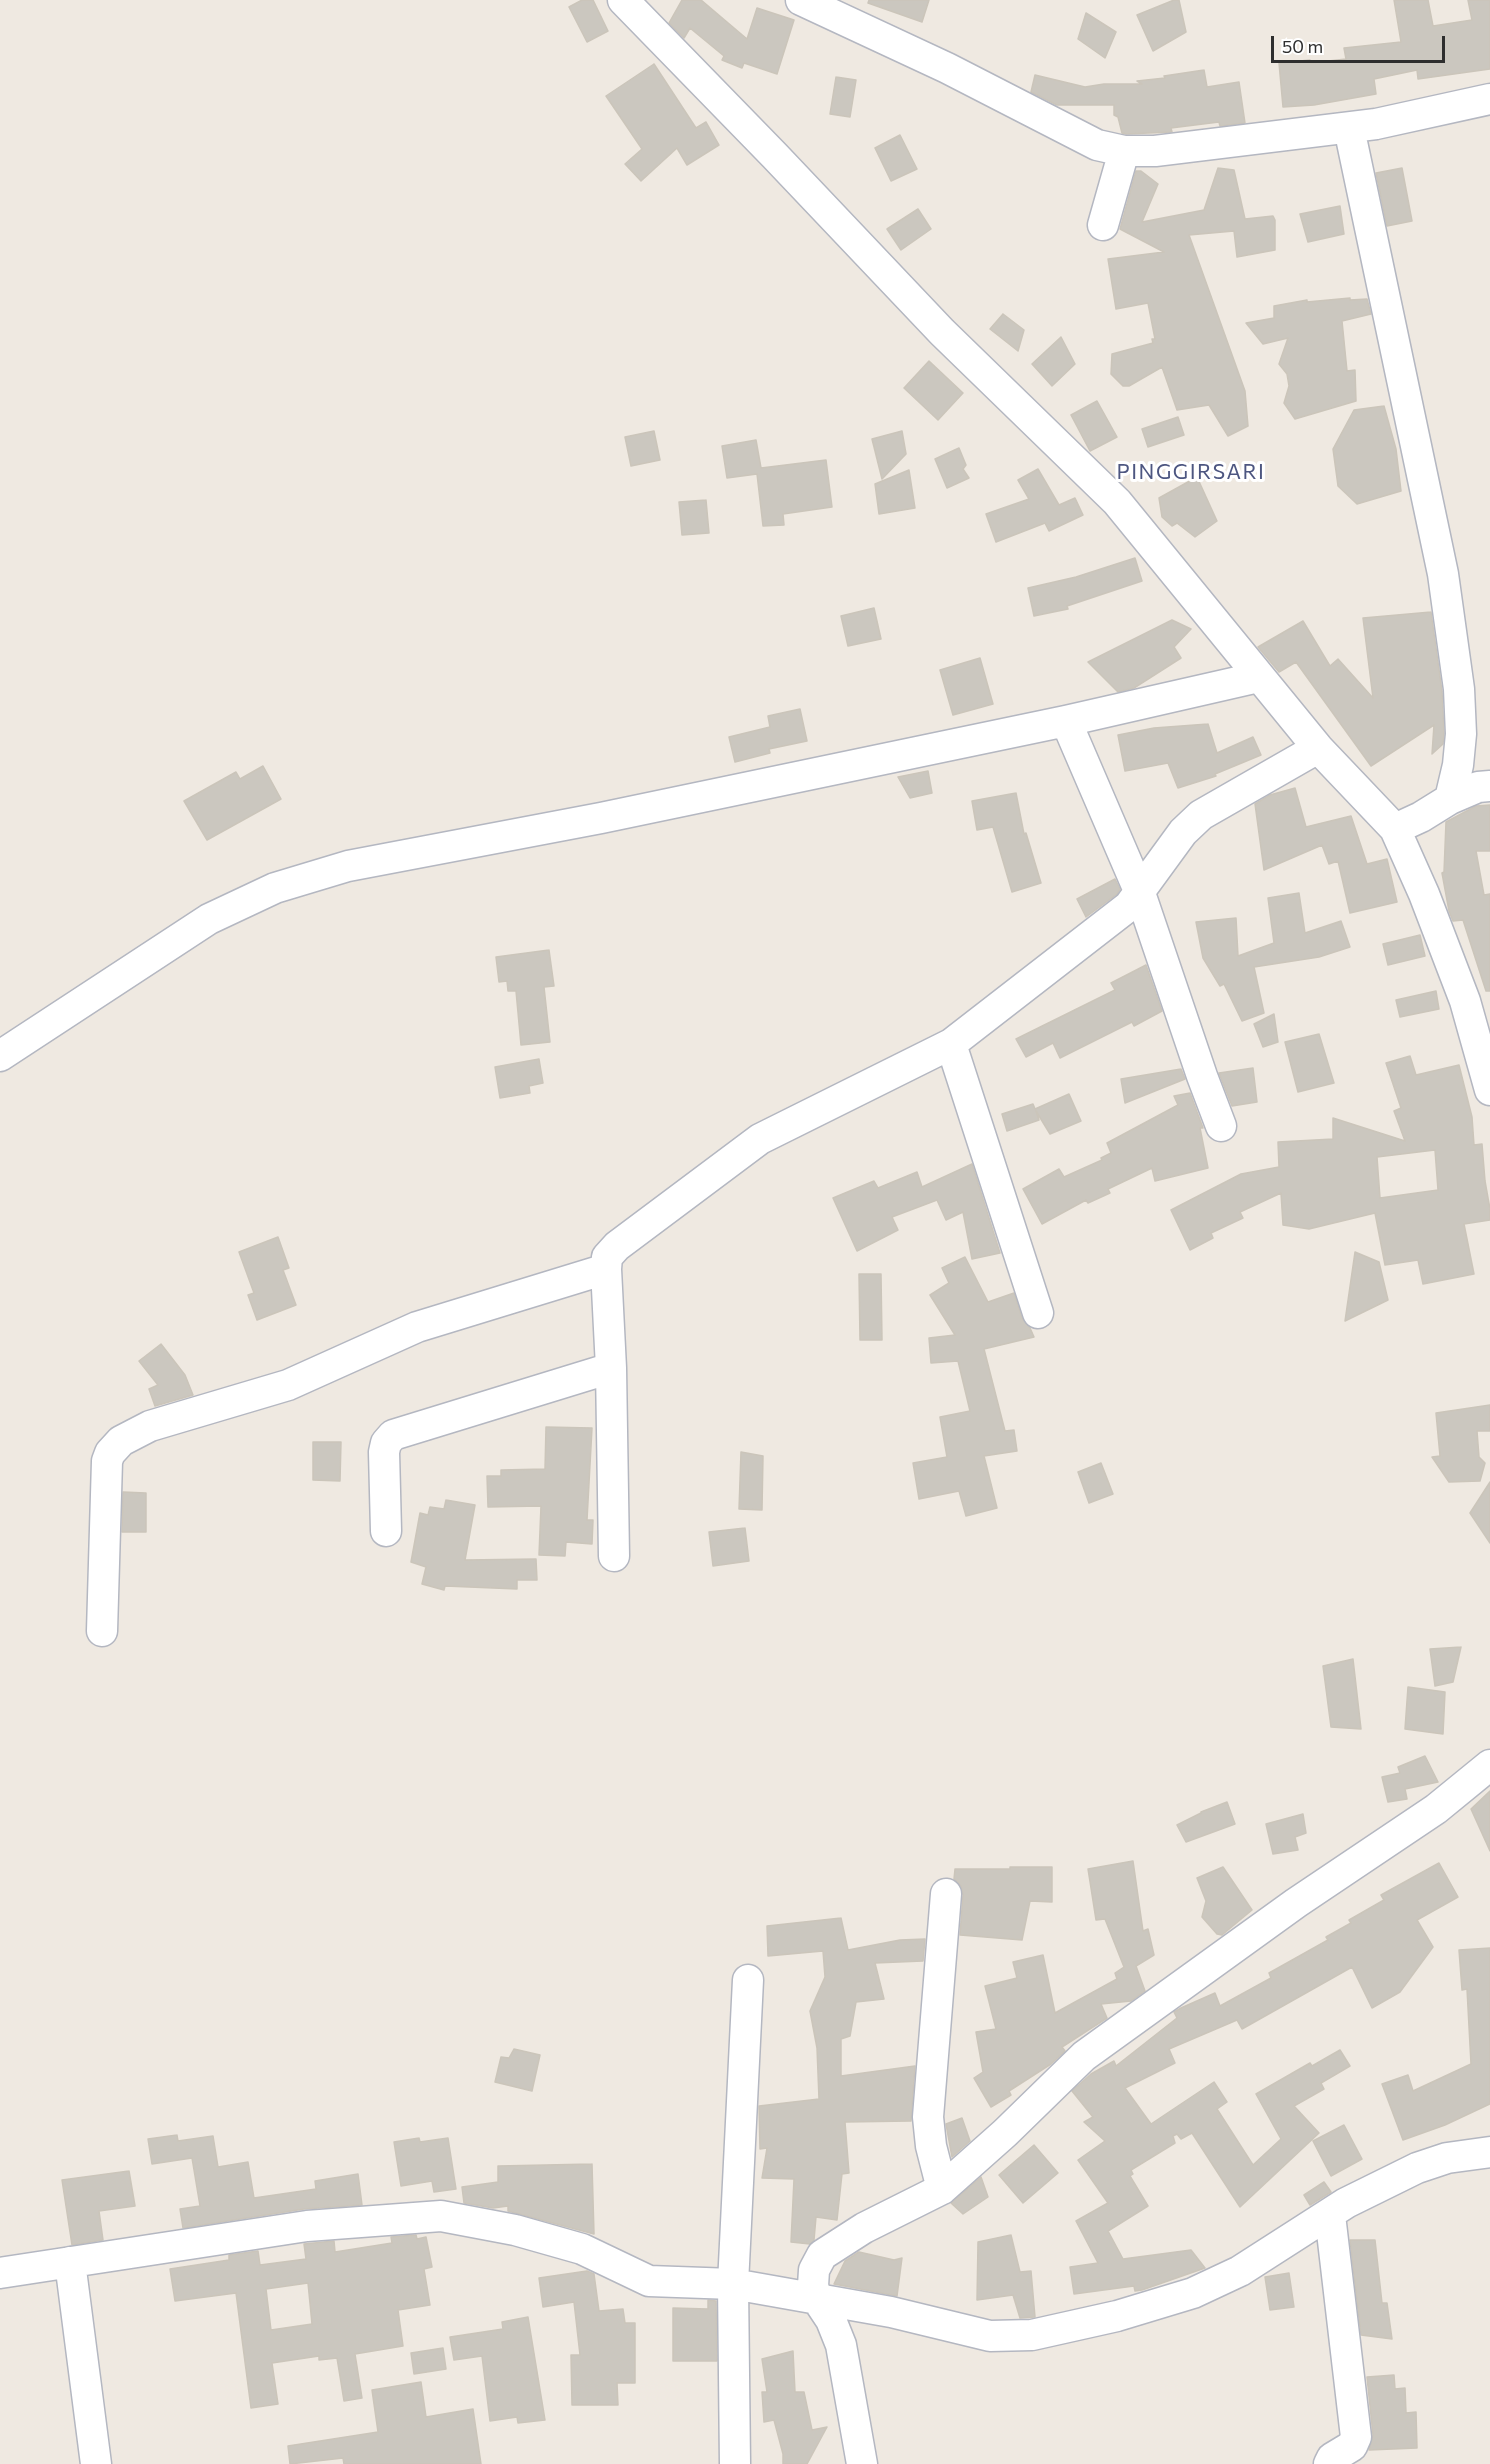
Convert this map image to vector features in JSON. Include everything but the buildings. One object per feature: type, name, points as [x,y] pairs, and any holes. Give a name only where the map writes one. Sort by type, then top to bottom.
[{"type":"street","points":[[623,0],[942,332],[1117,502],[1318,748],[1395,829],[1424,894],[1466,1001],[1490,1090]]},
{"type":"street","points":[[801,0],[947,68],[1096,145],[1124,150],[1155,150],[1349,128],[1490,99]]},
{"type":"street","points":[[1349,128],[1443,574],[1459,689],[1461,734],[1458,765],[1450,799]]},
{"type":"street","points":[[1103,225],[1124,150]]},
{"type":"street","points":[[0,1056],[209,919],[274,888],[348,866],[601,818],[1259,677]]},
{"type":"street","points":[[1066,720],[1140,893],[1221,1125]]},
{"type":"street","points":[[614,1556],[607,1257],[617,1246],[760,1139],[951,1044],[1129,906],[1183,832],[1201,815],[1318,748]]},
{"type":"street","points":[[1395,829],[1421,817],[1450,799],[1478,787],[1490,786]]},
{"type":"street","points":[[951,1044],[1038,1313]]},
{"type":"street","points":[[102,1630],[107,1461],[110,1453],[121,1441],[150,1426],[288,1385],[417,1327],[606,1269]]},
{"type":"street","points":[[386,1531],[384,1452],[386,1443],[393,1435],[611,1368]]},
{"type":"street","points":[[862,2464],[841,2345],[831,2320],[816,2299],[813,2286],[814,2270],[822,2255],[864,2228],[942,2189],[1005,2133],[1084,2056],[1296,1903],[1436,1809],[1490,1766]]},
{"type":"street","points":[[942,2189],[931,2146],[928,2117],[946,1894]]},
{"type":"street","points":[[735,2464],[733,2284],[748,1980]]},
{"type":"street","points":[[0,2273],[307,2226],[441,2216],[515,2230],[582,2249],[649,2281],[733,2284],[891,2312],[990,2336],[1032,2335],[1117,2316],[1193,2293],[1240,2271],[1346,2203],[1418,2168],[1447,2158],[1490,2152]]},
{"type":"street","points":[[1329,2464],[1332,2458],[1352,2446],[1356,2437],[1330,2215]]},
{"type":"street","points":[[70,2262],[96,2464]]},
{"type":"district","name":"PINGGIRSARI","points":[[1191,472]]}]
